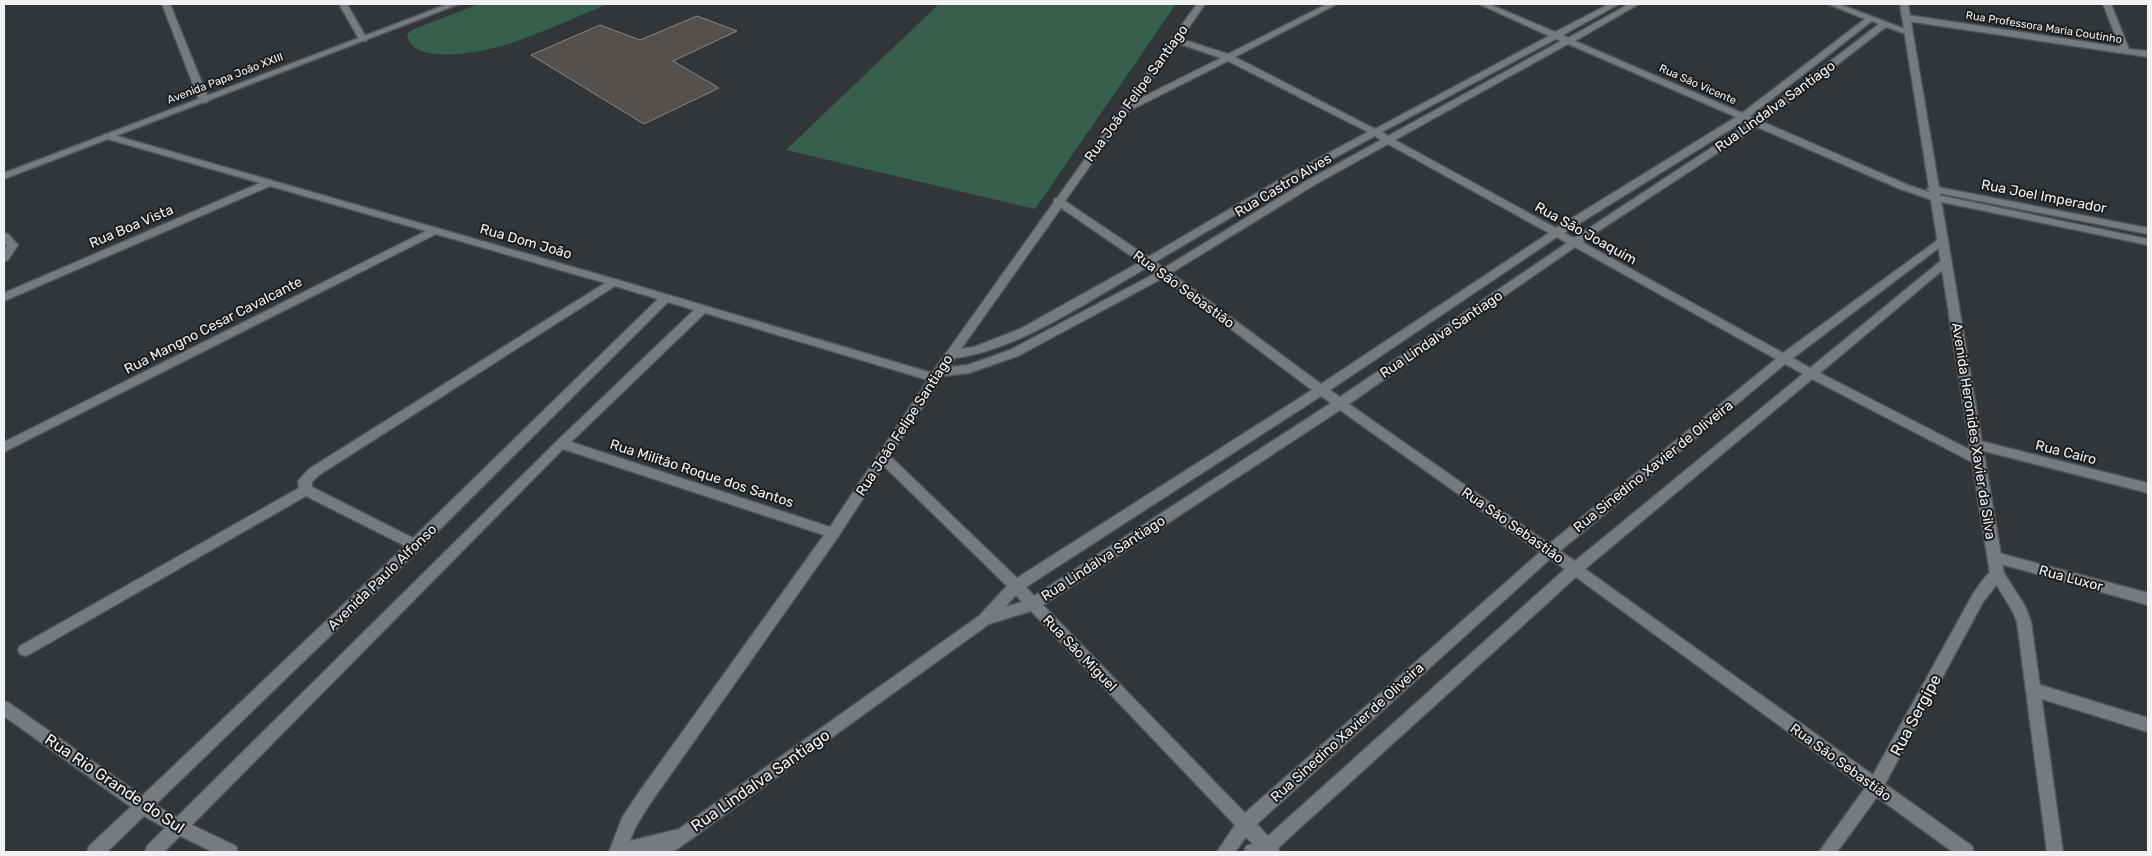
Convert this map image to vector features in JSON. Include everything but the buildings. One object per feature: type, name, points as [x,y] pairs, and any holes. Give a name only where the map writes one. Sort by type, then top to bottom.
[{"type":"street","points":[[166,4],[204,100]]},
{"type":"street","points":[[343,4],[363,39]]},
{"type":"street","name":"Avenida Papa João XXIII","points":[[4,176],[455,4]]},
{"type":"street","name":"Rua João Felipe Santiago","points":[[618,852],[628,824],[643,800],[833,533],[951,354],[1058,201],[1201,4]]},
{"type":"street","points":[[1124,110],[1333,4]]},
{"type":"street","name":"Rua São Vicente","points":[[1483,4],[1904,187],[1936,194]]},
{"type":"street","name":"Rua Castro Alves","points":[[951,354],[976,351],[999,344],[1148,262],[1297,174],[1374,132],[1556,36],[1616,7],[1635,4]]},
{"type":"street","points":[[1832,4],[1909,32]]},
{"type":"street","name":"Avenida Heronides Xavier da Silva","points":[[1904,4],[1997,574],[2020,610],[2024,622],[2055,852]]},
{"type":"street","points":[[2107,4],[2126,51]]},
{"type":"street","name":"Rua Castro Alves","points":[[937,375],[969,369],[1014,353],[1164,273],[1312,182],[1568,41],[1616,7]]},
{"type":"street","name":"Rua Professora Maria Coutinho","points":[[1907,18],[2148,54]]},
{"type":"street","name":"Rua Lindalva Santiago","points":[[660,852],[984,620],[1016,586],[1321,390],[1556,233],[1743,117],[1870,19]]},
{"type":"street","name":"Rua Lindalva Santiago","points":[[984,620],[1033,604],[1341,403],[1574,243],[1756,123],[1884,24]]},
{"type":"street","name":"Rua São Joaquim","points":[[1176,40],[1228,57],[1374,132],[1810,373],[1979,460]]},
{"type":"street","name":"Rua Dom João","points":[[107,136],[614,282],[701,310],[937,375]]},
{"type":"street","points":[[1297,174],[1312,182]]},
{"type":"street","name":"Rua Boa Vista","points":[[4,297],[269,183]]},
{"type":"street","name":"Rua Joel Imperador","points":[[1936,194],[2148,231]]},
{"type":"street","name":"Rua Joel Imperador","points":[[1936,194],[2148,242]]},
{"type":"street","name":"Rua São Sebastião","points":[[1058,201],[1164,273],[1321,390],[1575,569],[1875,788],[1966,852]]},
{"type":"street","name":"Rua Mangno Cesar Cavalcante","points":[[4,447],[436,230]]},
{"type":"street","points":[[4,236],[14,246],[4,258]]},
{"type":"street","name":"Rua Sinedino Xavier de Oliveira","points":[[1225,852],[1245,824],[1550,552],[1785,358],[1943,241]]},
{"type":"street","name":"Rua Sinedino Xavier de Oliveira","points":[[1264,850],[1575,569],[1946,261]]},
{"type":"street","points":[[306,490],[306,482],[314,472],[614,282]]},
{"type":"street","name":"Avenida Paulo Alfonso","points":[[95,852],[415,545],[666,298]]},
{"type":"street","points":[[153,852],[561,444],[701,310]]},
{"type":"street","name":"Rua Militão Roque dos Santos","points":[[561,444],[833,533]]},
{"type":"street","name":"Rua Cairo","points":[[1976,445],[2148,488]]},
{"type":"street","name":"Rua São Miguel","points":[[884,457],[1016,586],[1245,824],[1264,850]]},
{"type":"street","points":[[306,490],[415,545]]},
{"type":"street","points":[[25,650],[306,490]]},
{"type":"street","name":"Rua Luxor","points":[[1995,557],[2148,599]]},
{"type":"street","name":"Rua Sergipe","points":[[1827,852],[1875,788],[1978,598],[1997,574]]},
{"type":"street","points":[[2034,690],[2148,725]]},
{"type":"street","name":"Rua Rio Grande do Sul","points":[[4,708],[144,806],[179,827],[230,852]]},
{"type":"street","name":"Rua Lindalva Santiago","points":[[618,852],[682,835]]},
{"type":"green space","points":[[479,4],[608,4],[523,39],[486,50],[469,53],[435,54],[421,51],[411,44],[407,34],[414,29]]},
{"type":"green space","points":[[939,4],[1176,4],[1035,209],[786,150]]}]
